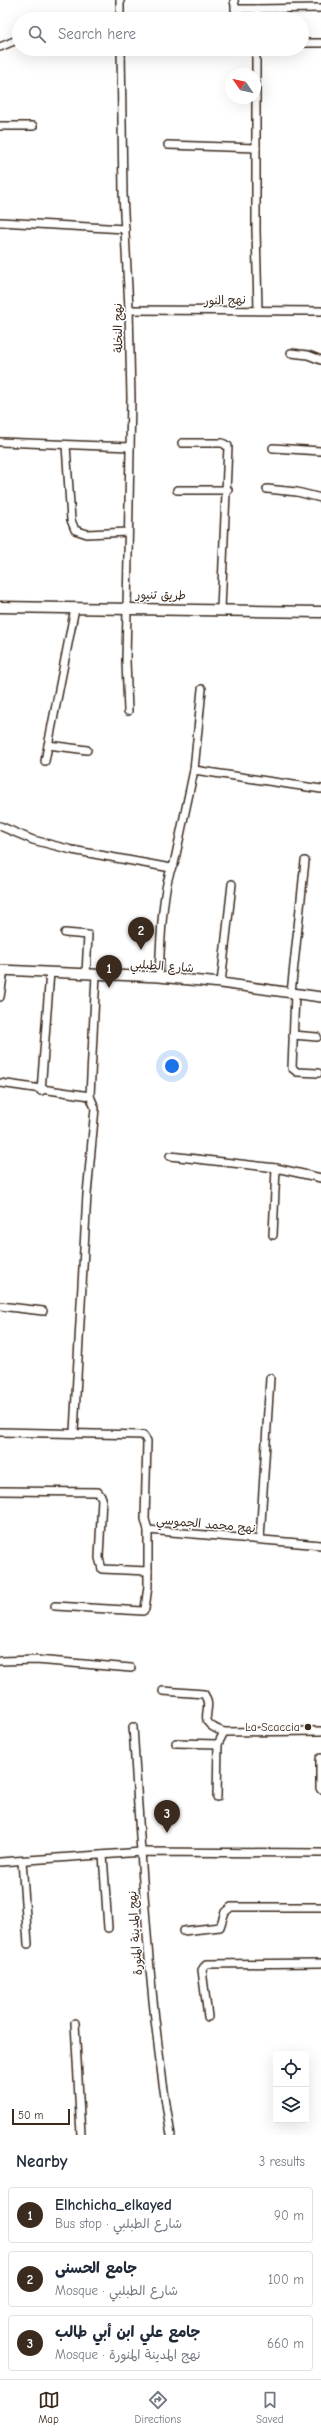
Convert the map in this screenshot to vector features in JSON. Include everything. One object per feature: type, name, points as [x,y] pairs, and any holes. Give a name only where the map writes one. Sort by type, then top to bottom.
[{"type":"main road","name":"طريق تنيور","points":[[0,607],[127,607],[321,612]]},
{"type":"street","points":[[120,0],[120,12]]},
{"type":"street","points":[[234,0],[236,12]]},
{"type":"street","points":[[235,9],[321,8]]},
{"type":"street","points":[[0,47],[12,42]]},
{"type":"street","points":[[309,43],[321,43]]},
{"type":"street","name":"نهج النخلة","points":[[120,56],[122,194],[129,310],[130,447],[127,607],[128,711]]},
{"type":"street","points":[[256,56],[258,310]]},
{"type":"street","points":[[0,126],[33,126]]},
{"type":"street","points":[[168,145],[256,148]]},
{"type":"street","points":[[0,222],[125,229]]},
{"type":"street","name":"نهج النور","points":[[129,310],[321,310]]},
{"type":"street","points":[[291,353],[308,355],[321,360]]},
{"type":"street","points":[[0,442],[130,447]]},
{"type":"street","points":[[182,443],[222,443],[228,446],[228,490],[221,609]]},
{"type":"street","points":[[66,444],[71,520],[75,530],[87,534],[128,532]]},
{"type":"street","points":[[273,448],[321,451]]},
{"type":"street","points":[[267,489],[297,492],[321,498]]},
{"type":"street","points":[[177,490],[228,490]]},
{"type":"street","points":[[45,762],[75,608]]},
{"type":"street","points":[[159,977],[161,934],[171,868],[174,864],[194,770],[202,690]]},
{"type":"street","points":[[48,744],[87,750]]},
{"type":"street","points":[[194,770],[321,789]]},
{"type":"street","points":[[0,826],[33,840],[72,850],[171,868]]},
{"type":"street","points":[[305,861],[293,993],[292,1068],[297,1072],[318,1073]]},
{"type":"street","points":[[221,983],[232,884]]},
{"type":"street","points":[[65,933],[88,935],[86,974]]},
{"type":"street","points":[[0,997],[2,970]]},
{"type":"street","name":"شارع الطبلبي","points":[[2,970],[159,977],[221,983],[321,997]]},
{"type":"street","points":[[41,1091],[50,972]]},
{"type":"street","points":[[74,1432],[87,1194],[95,1108],[90,1096],[96,974]]},
{"type":"street","points":[[293,1035],[317,1037]]},
{"type":"street","points":[[0,1083],[41,1091],[90,1096]]},
{"type":"street","points":[[170,1156],[276,1168],[321,1178]]},
{"type":"street","points":[[273,1235],[276,1168]]},
{"type":"street","points":[[0,1306],[43,1311]]},
{"type":"street","points":[[260,1539],[270,1378]]},
{"type":"street","points":[[0,1432],[74,1432],[143,1435],[147,1441],[145,1519],[148,1530]]},
{"type":"street","points":[[0,1492],[98,1492],[102,1498],[99,1558],[102,1569],[148,1572]]},
{"type":"street","name":"نهج محمد الجموسي","points":[[55,1606],[143,1611],[147,1606],[148,1530],[321,1545]]},
{"type":"street","points":[[0,1661],[36,1660],[131,1668]]},
{"type":"street","points":[[163,1691],[204,1694],[206,1721],[209,1726],[224,1732],[321,1732]]},
{"type":"street","name":"نهج المدينة المنورة","points":[[133,1727],[142,1852],[143,1902],[152,2005],[171,2135]]},
{"type":"street","points":[[217,1796],[218,1744],[224,1732]]},
{"type":"street","points":[[176,1743],[218,1744]]},
{"type":"street","points":[[321,1759],[321,1788]]},
{"type":"street","points":[[0,1862],[142,1852],[321,1853]]},
{"type":"street","points":[[103,1855],[108,1928]]},
{"type":"street","points":[[22,1861],[28,1944]]},
{"type":"street","points":[[183,1931],[220,1927],[225,1912],[231,1907],[321,1907]]},
{"type":"street","points":[[208,2017],[202,1970],[206,1964],[321,1963]]},
{"type":"street","points":[[75,2024],[81,2135]]},
{"type":"place","name":"جامع الحسنى","points":[[141,950]]},
{"type":"place","name":"Elhchicha_elkayed","points":[[109,988]]},
{"type":"place","name":"La Scaccia","points":[[308,1727]]},
{"type":"place","name":"جامع علي ابن أبي طالب","points":[[167,1833]]}]
